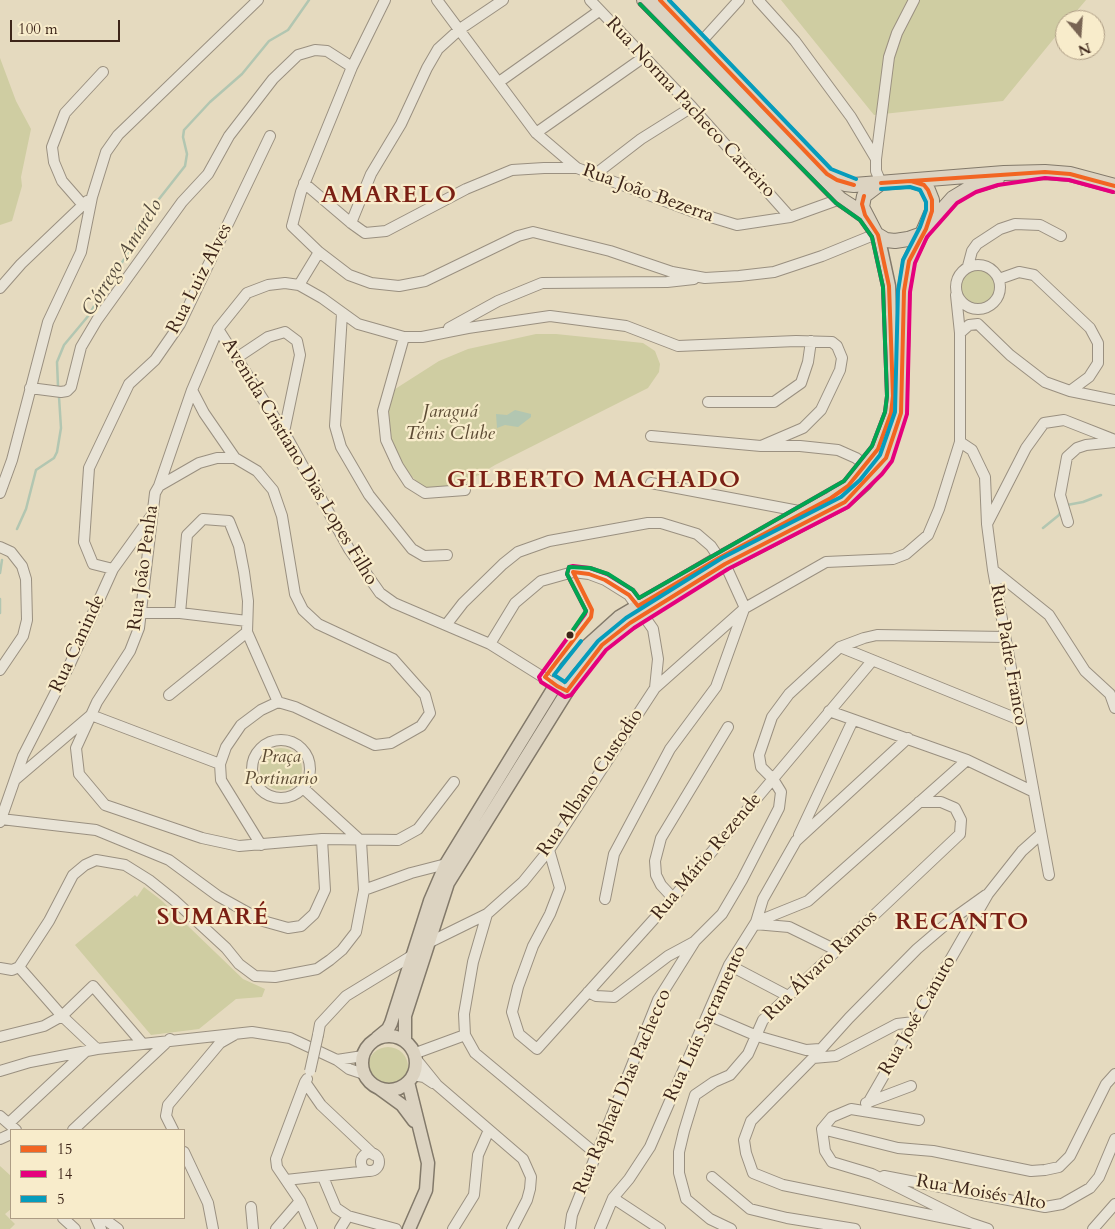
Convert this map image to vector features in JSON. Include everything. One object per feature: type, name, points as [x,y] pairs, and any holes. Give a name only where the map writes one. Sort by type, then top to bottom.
[{"type":"highway","points":[[644,0],[840,199],[864,215],[877,234],[886,240],[908,240],[924,231],[953,198],[973,186],[997,179],[1045,172]]},
{"type":"highway","points":[[660,0],[827,174],[837,180],[854,185],[1004,173],[1045,172],[1070,174],[1115,186]]},
{"type":"highway","points":[[911,181],[924,185],[932,200],[932,211],[924,231]]},
{"type":"highway","points":[[864,215],[862,204],[864,196],[880,183]]},
{"type":"main road","points":[[722,561],[845,502],[865,484],[886,458],[896,431],[902,406],[904,292],[909,261],[924,231]]},
{"type":"main road","points":[[418,1127],[402,1105],[380,1088],[371,1084],[364,1074],[363,1056],[371,1042],[388,1029],[391,1023],[430,901],[446,864],[562,689],[578,674],[602,645],[641,610],[848,486],[878,449],[891,413],[893,396],[890,286],[877,234]]},
{"type":"main road","points":[[409,1229],[426,1190],[428,1163],[418,1127],[411,1079],[416,1056],[406,1041],[405,1016],[440,902],[458,864],[562,689]]},
{"type":"main road","points":[[377,1038],[388,1036],[406,1041]]},
{"type":"main road","points":[[380,1088],[397,1089],[411,1079]]},
{"type":"street","points":[[0,493],[12,460],[48,322],[81,252],[92,197],[106,152],[118,135],[258,0]]},
{"type":"street","points":[[385,0],[352,66],[304,183],[292,226],[319,252],[348,274],[371,283],[398,286],[425,281],[518,236],[534,232],[610,251],[672,272],[704,278]]},
{"type":"street","points":[[437,0],[536,132],[554,150],[578,168]]},
{"type":"street","points":[[351,224],[371,174],[401,124],[426,68],[438,49],[460,29],[503,0]]},
{"type":"street","name":"Rua Norma Pacheco Carreiro","points":[[590,0],[692,107],[790,217]]},
{"type":"street","points":[[701,42],[739,0]]},
{"type":"street","points":[[758,0],[795,41],[850,117],[876,159]]},
{"type":"street","points":[[880,183],[876,171],[876,159],[889,57],[897,33],[914,0]]},
{"type":"street","points":[[499,82],[600,11]]},
{"type":"street","points":[[30,388],[61,392],[67,391],[71,387],[82,347],[97,320],[182,202],[208,174],[229,136],[273,79],[298,55],[315,50],[327,50],[352,66]]},
{"type":"street","points":[[536,132],[644,58]]},
{"type":"street","points":[[83,205],[62,181],[54,162],[52,147],[65,113],[103,72]]},
{"type":"street","points":[[594,176],[641,138],[692,107]]},
{"type":"street","name":"Rua Luiz Alves","points":[[113,569],[92,564],[84,542],[88,468],[129,384],[154,360],[180,324],[270,136]]},
{"type":"street","name":"Rua João Bezerra","points":[[304,183],[351,224],[365,233],[386,231],[466,189],[512,170],[578,168],[594,176],[737,225],[790,217],[840,199]]},
{"type":"street","points":[[0,288],[28,257],[92,197]]},
{"type":"street","points":[[1061,236],[1040,225],[1016,224],[1000,229],[977,244],[972,251],[968,266],[957,278],[956,295],[978,324],[1010,355],[1045,382],[1070,391],[1115,400]]},
{"type":"street","points":[[442,332],[498,301],[542,283],[667,282],[774,272],[853,245],[877,234]]},
{"type":"street","points":[[319,252],[299,285],[322,298],[358,324],[404,337],[422,337],[442,332],[550,316],[626,326],[678,346],[796,341],[832,342],[841,350],[842,358],[840,370],[829,398],[821,410],[803,428],[761,446]]},
{"type":"street","points":[[963,304],[978,309],[994,303],[998,296],[999,279],[989,268],[982,265],[968,266]]},
{"type":"street","points":[[999,279],[1019,272],[1034,275],[1090,328],[1098,343],[1098,363],[1089,376],[1070,391]]},
{"type":"street","name":"Rua João Penha","points":[[299,285],[284,283],[268,284],[248,293],[218,329],[192,390],[159,486],[154,493],[139,628],[130,651],[110,679],[76,748],[79,774],[105,805],[202,838],[239,846],[322,839],[398,840],[418,829],[454,782]]},
{"type":"street","name":"Rua Albano Custodio","points":[[428,943],[487,914],[523,882],[549,850],[655,688],[745,608],[826,562],[893,559],[917,546],[928,535],[935,521],[960,442],[960,333],[956,295]]},
{"type":"street","points":[[342,314],[335,426],[340,447],[369,495],[412,550],[424,556],[447,555]]},
{"type":"street","points":[[960,333],[969,326],[978,324]]},
{"type":"street","name":"Avenida Cristiano Dias Lopes Filho","points":[[218,329],[238,357],[284,432],[349,549],[372,584],[394,603],[490,644],[562,689]]},
{"type":"street","points":[[238,357],[268,337],[285,332],[297,341],[300,356],[284,432]]},
{"type":"street","points":[[404,337],[383,410],[386,440],[405,477],[425,493],[465,490]]},
{"type":"street","points":[[708,402],[774,402],[801,384],[808,362],[811,341]]},
{"type":"street","points":[[192,390],[204,413],[235,458],[257,471],[273,490],[282,516],[295,594],[303,610],[318,624],[393,659],[425,695],[430,714],[422,726],[391,742],[375,745],[295,707],[278,702],[261,710],[242,725],[226,747],[220,764],[221,780],[260,844]]},
{"type":"street","points":[[987,524],[1026,448],[1044,423],[1064,420],[1115,441]]},
{"type":"street","points":[[651,436],[761,446],[800,446],[838,450],[856,458],[866,466]]},
{"type":"street","points":[[1068,522],[1060,495],[1067,457],[1071,452],[1086,445],[1115,441]]},
{"type":"street","name":"Rua Padre Franco","points":[[960,442],[972,450],[985,477],[987,524],[992,570],[1049,875]]},
{"type":"street","points":[[159,486],[199,463],[217,458],[235,458]]},
{"type":"street","points":[[651,483],[804,512]]},
{"type":"street","name":"Rua Caninde","points":[[1,821],[23,756],[70,664],[113,569],[152,515]]},
{"type":"street","points":[[180,612],[187,535],[203,519],[228,521],[238,546],[244,572],[248,601],[247,626],[278,702]]},
{"type":"street","points":[[446,626],[463,603],[503,564],[518,552],[549,541],[648,523],[661,523],[697,534],[712,546],[722,561],[745,608],[716,687],[670,749],[614,854],[605,899]]},
{"type":"street","points":[[0,547],[11,552],[22,566],[26,579],[27,620],[23,636],[0,670]]},
{"type":"street","points":[[992,570],[1049,615],[1085,671],[1110,694],[1115,708]]},
{"type":"street","points":[[490,644],[521,597],[540,580],[573,572],[589,574],[605,580],[629,595],[653,629],[658,658],[655,688]]},
{"type":"street","points":[[141,613],[180,612],[247,626]]},
{"type":"street","points":[[169,695],[247,626]]},
{"type":"street","points":[[840,646],[877,635],[1005,637]]},
{"type":"street","points":[[840,646],[872,661],[1020,720]]},
{"type":"street","name":"Rua Raphael Dias Pachecco","points":[[570,1229],[572,1215],[595,1153],[658,1000],[695,941],[722,914],[779,808],[781,792],[762,767],[759,755],[772,717],[802,680],[840,646]]},
{"type":"street","name":"Rua Mário Rezende","points":[[549,850],[560,888],[550,914],[533,946],[518,986],[512,1012],[519,1034],[537,1049],[673,898],[872,661]]},
{"type":"street","points":[[829,711],[967,760],[1032,791]]},
{"type":"street","points":[[15,779],[92,716],[220,764]]},
{"type":"street","points":[[796,841],[853,720]]},
{"type":"street","points":[[673,898],[661,885],[656,875],[655,861],[661,838],[728,727]]},
{"type":"street","points":[[796,841],[908,738]]},
{"type":"street","points":[[290,741],[299,745],[310,761],[308,780],[303,788],[287,798],[268,795],[260,789],[252,772],[256,754],[271,742],[290,741]]},
{"type":"street","points":[[756,923],[808,901],[967,760]]},
{"type":"street","points":[[1,970],[12,970],[19,967],[49,921],[73,875],[85,865],[96,860],[125,865],[149,880],[174,900],[226,948],[239,964],[254,976],[275,977],[318,969],[342,950],[356,932],[364,890],[361,841],[303,788]]},
{"type":"street","name":"Rua Álvaro Ramos","points":[[730,1229],[710,1219],[686,1199],[679,1173],[679,1152],[695,1095],[714,1082],[730,1075],[748,1054],[763,1020],[960,834],[961,820],[955,808],[941,802],[919,802]]},
{"type":"street","points":[[1,821],[96,830],[169,860],[218,896],[263,921],[288,928],[301,926],[314,914],[325,890],[322,839]]},
{"type":"street","name":"Rua José Canuto","points":[[868,1103],[988,894],[1022,851],[1041,834]]},
{"type":"street","name":"Rua Luís Sacramento","points":[[600,1229],[613,1198],[629,1179],[650,1147],[730,965],[756,923],[763,899],[796,841]]},
{"type":"street","points":[[364,890],[411,873],[446,864]]},
{"type":"street","points":[[988,894],[951,920],[917,949],[751,1120],[744,1140],[753,1173],[783,1186],[970,1223],[988,1229]]},
{"type":"street","points":[[487,914],[473,962],[464,1014],[465,1035],[475,1053],[595,1153]]},
{"type":"street","points":[[756,923],[789,927],[836,950]]},
{"type":"street","points":[[588,992],[596,996],[614,997],[668,956],[695,941]]},
{"type":"street","points":[[312,1229],[300,1201],[277,1167],[276,1160],[310,1071],[320,1024],[346,996],[412,955]]},
{"type":"street","points":[[730,965],[788,996]]},
{"type":"street","points":[[19,967],[62,1016],[97,1049]]},
{"type":"street","points":[[0,1037],[34,1030],[62,1016],[90,987],[95,986],[142,1043]]},
{"type":"street","points":[[708,1015],[757,1036],[806,1050],[824,1045]]},
{"type":"street","points":[[813,1058],[836,1056],[897,1024],[914,1022]]},
{"type":"street","points":[[172,1129],[166,1116],[168,1105],[220,1043],[237,1033]]},
{"type":"street","points":[[0,1071],[30,1062],[97,1049],[170,1039],[237,1033],[266,1033],[290,1038],[305,1044],[337,1060],[349,1069],[364,1074]]},
{"type":"street","points":[[437,1085],[416,1056],[465,1035]]},
{"type":"street","points":[[74,1129],[170,1039]]},
{"type":"street","points":[[0,1116],[12,1127],[86,1051]]},
{"type":"street","points":[[337,1060],[363,1056]]},
{"type":"street","points":[[822,1129],[898,1148],[933,1151],[1031,1171],[1045,1170],[1060,1166],[1070,1156],[1104,1089],[1115,1074]]},
{"type":"street","points":[[411,1079],[424,1077],[437,1085],[523,1159],[531,1177],[528,1200],[512,1229]]},
{"type":"street","points":[[286,1180],[368,1171],[363,1167],[362,1159],[367,1154],[374,1155],[321,1105],[306,1082]]},
{"type":"street","points":[[822,1129],[832,1118],[911,1086]]},
{"type":"street","points":[[851,1109],[919,1120]]},
{"type":"street","points":[[822,1129],[825,1151],[832,1162],[872,1174],[970,1223]]},
{"type":"street","points":[[453,1229],[474,1195],[478,1155],[488,1130]]},
{"type":"street","name":"Rua Moisés Alto","points":[[872,1174],[1045,1207],[1073,1200],[1090,1188],[1099,1177],[1115,1139]]},
{"type":"street","points":[[185,1154],[208,1203],[213,1229]]},
{"type":"street","points":[[323,1177],[336,1208],[348,1216],[396,1229]]},
{"type":"street","points":[[712,1177],[750,1209],[787,1218],[855,1229]]},
{"type":"street","points":[[613,1198],[660,1229]]},
{"type":"street","points":[[276,1229],[300,1201]]},
{"type":"street","points":[[1093,1229],[1115,1204]]},
{"type":"street","points":[[251,1208],[253,1229]]},
{"type":"street","points":[[340,1229],[348,1216]]},
{"type":"street","points":[[103,1219],[118,1229]]},
{"type":"green space","points":[[781,0],[1086,0],[1078,10],[1055,10],[1055,37],[1003,101],[874,115]]},
{"type":"green space","points":[[0,58],[16,101],[31,129],[21,177],[22,186],[12,221],[0,225]]},
{"type":"green space","points":[[977,268],[991,274],[997,288],[991,302],[977,308],[963,302],[957,288],[963,274]]},
{"type":"green space","name":"Jaraguá Tênis Clube","points":[[536,334],[556,334],[643,343],[655,351],[660,364],[659,372],[648,388],[495,465],[462,485],[448,488],[426,488],[417,482],[403,467],[394,451],[390,436],[388,412],[392,391],[439,361],[468,349]]},
{"type":"green space","name":"Praça Portinario","points":[[277,748],[285,748],[296,754],[302,769],[296,784],[285,790],[277,790],[266,784],[260,773],[260,765],[266,754]]},
{"type":"green space","points":[[144,887],[161,900],[243,979],[265,989],[262,997],[236,999],[199,1029],[151,1035],[75,945],[135,895],[137,897]]},
{"type":"green space","points":[[392,1047],[399,1050],[405,1056],[408,1067],[407,1075],[399,1084],[392,1087],[384,1087],[377,1084],[369,1075],[368,1063],[371,1056],[380,1048]]},
{"type":"green space","points":[[0,1166],[10,1175],[10,1210],[5,1214],[15,1224],[10,1229],[0,1229]]},
{"type":"shaded area","points":[[515,410],[531,414],[531,417],[518,427],[505,425],[497,428],[496,414],[507,415]]},
{"type":"waterway","name":"Córrego Amarelo","points":[[58,386],[57,362],[64,345],[89,315],[104,288],[130,251],[137,227],[185,166],[187,154],[183,137],[184,130],[210,102],[242,74],[269,41],[288,30],[309,0]]},
{"type":"waterway","name":"Córrego Amarelo","points":[[17,529],[26,509],[36,470],[54,458],[57,452],[61,428],[59,397]]},
{"type":"waterway","points":[[1067,505],[1083,502],[1101,495]]},
{"type":"waterway","points":[[1043,528],[1059,515],[1061,510]]},
{"type":"waterway","name":"Córrego Amarelo","points":[[0,573],[2,560]]},
{"type":"waterway","name":"Córrego Amarelo","points":[[0,599],[0,613]]},
{"type":"transit line","name":"15","points":[[660,0],[827,174],[837,180],[854,185]]},
{"type":"transit line","name":"5","points":[[669,0],[831,169],[856,179]]},
{"type":"transit line","name":"14","points":[[640,4],[836,203],[860,220],[872,237],[883,287],[887,396],[885,412],[872,446],[844,481],[639,598],[633,590],[607,574],[590,568],[569,567],[567,574],[586,611],[539,677],[541,682],[565,697],[571,695],[606,650],[634,628],[728,569],[848,507],[882,474],[892,461],[907,414],[910,292],[915,263],[927,237],[957,203],[976,192],[998,185],[1045,178],[1069,180],[1113,192]]},
{"type":"transit line","points":[[571,633],[586,611],[567,574],[569,567],[590,568],[608,574],[633,590],[639,598],[844,481],[872,446],[885,412],[887,396],[883,287],[872,237],[860,220],[836,203],[640,4]]},
{"type":"transit line","name":"15","points":[[881,183],[1045,172],[1070,174],[1115,186]]},
{"type":"transit line","name":"15","points":[[864,196],[862,204],[865,215],[878,235],[889,286],[893,396],[891,413],[878,449],[848,486],[831,498],[719,558],[638,606],[629,595],[605,580],[589,574],[573,572],[592,610],[591,617],[545,677],[557,686],[567,691],[602,645],[630,623],[725,564],[845,502],[886,458],[901,413],[904,291],[909,261],[926,229],[932,211],[932,200],[928,190],[924,185],[911,181]]},
{"type":"transit line","name":"5","points":[[581,641],[554,675],[565,682],[598,641],[626,618],[722,558],[841,497],[860,480],[880,455],[895,412],[898,291],[903,260],[920,227],[926,210],[926,202],[920,190],[910,187],[881,189]]},
{"type":"district","name":"AMARELO","points":[[389,196]]},
{"type":"district","name":"GILBERTO MACHADO","points":[[594,481]]},
{"type":"district","name":"SUMARÉ","points":[[213,918]]},
{"type":"district","name":"RECANTO","points":[[962,923]]}]
